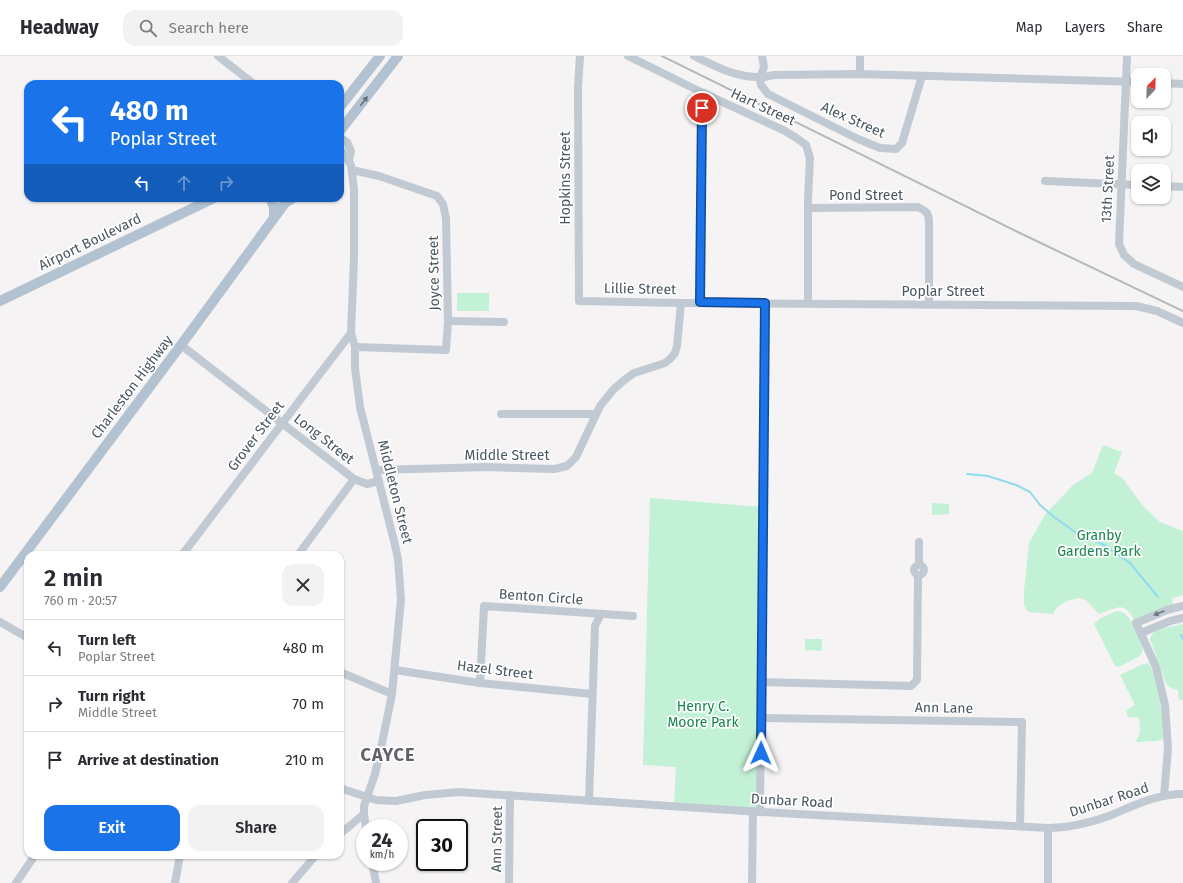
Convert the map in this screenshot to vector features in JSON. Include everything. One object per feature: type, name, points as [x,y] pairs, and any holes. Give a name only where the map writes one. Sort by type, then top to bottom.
[{"type":"main road","points":[[344,102],[380,56]]},
{"type":"main road","points":[[344,126],[398,56]]},
{"type":"main road","name":"Airport Boulevard","points":[[0,301],[206,202]]},
{"type":"main road","points":[[272,202],[274,207],[274,218]]},
{"type":"main road","name":"Charleston Highway","points":[[27,551],[286,202]]},
{"type":"main road","name":"Charleston Highway","points":[[0,587],[24,555]]},
{"type":"street","points":[[218,56],[249,80]]},
{"type":"street","name":"Hopkins Street","points":[[579,301],[578,87],[580,56]]},
{"type":"street","name":"Hart Street","points":[[628,56],[783,130],[806,145],[811,164],[808,178],[808,303]]},
{"type":"street","points":[[694,56],[728,71],[747,76],[761,77],[760,78],[774,75],[860,74],[1131,82]]},
{"type":"street","points":[[760,78],[764,67],[762,56]]},
{"type":"street","points":[[860,56],[860,74]]},
{"type":"street","name":"13th Street","points":[[1127,56],[1122,184],[1118,237],[1120,249],[1128,260],[1134,264],[1183,287]]},
{"type":"street","name":"Alex Street","points":[[760,78],[761,85],[768,94],[858,139],[880,148],[896,149],[902,143],[922,76]]},
{"type":"street","points":[[1171,84],[1183,84]]},
{"type":"street","points":[[700,302],[703,93]]},
{"type":"street","name":"Middleton Street","points":[[344,140],[347,142],[352,151],[349,161]]},
{"type":"street","name":"Middleton Street","points":[[344,154],[349,161],[352,170],[354,190],[351,334],[355,347],[355,368],[360,407],[395,545],[400,585],[400,620],[392,694],[382,748],[364,806],[365,819]]},
{"type":"street","name":"Joyce Street","points":[[352,170],[379,176],[430,193],[436,196],[444,204],[446,218],[448,321],[446,350],[355,347]]},
{"type":"street","points":[[1045,182],[1131,185]]},
{"type":"street","points":[[1171,186],[1183,187]]},
{"type":"street","name":"Pond Street","points":[[808,208],[918,208],[925,210],[929,215],[929,304]]},
{"type":"street","name":"Lillie Street","points":[[579,301],[700,302]]},
{"type":"street","name":"Poplar Street","points":[[700,302],[1136,306],[1157,311],[1183,324]]},
{"type":"street","name":"Middle Street","points":[[377,470],[487,467],[547,469],[567,466],[576,457],[596,414],[613,390],[628,377],[640,370],[665,362],[672,358],[675,353],[681,303]]},
{"type":"street","points":[[752,883],[762,718],[765,303]]},
{"type":"street","points":[[448,321],[504,322]]},
{"type":"street","name":"Grover Street","points":[[185,551],[351,334]]},
{"type":"street","name":"Long Street","points":[[181,345],[354,479],[367,484],[379,481]]},
{"type":"street","points":[[501,414],[596,414]]},
{"type":"street","points":[[301,551],[354,479]]},
{"type":"street","points":[[762,682],[911,686],[917,680],[918,575],[922,574],[924,571],[922,566],[919,565],[919,542]]},
{"type":"street","name":"Benton Circle","points":[[480,682],[484,606],[632,616]]},
{"type":"street","points":[[1164,796],[1168,749],[1165,705],[1156,667],[1136,623],[1167,610],[1183,606]]},
{"type":"street","name":"Benton Circle","points":[[589,801],[595,626],[601,614]]},
{"type":"street","points":[[1141,633],[1170,620],[1183,618]]},
{"type":"street","points":[[0,622],[24,636]]},
{"type":"street","name":"Hazel Street","points":[[395,670],[480,682],[592,694]]},
{"type":"street","points":[[344,674],[392,694]]},
{"type":"street","name":"Ann Lane","points":[[762,718],[1022,722],[1020,826]]},
{"type":"street","name":"Dunbar Road","points":[[344,789],[376,800],[396,801],[446,792],[459,792],[756,812],[1048,828],[1063,828],[1096,820],[1141,802],[1164,796],[1183,794]]},
{"type":"street","name":"Ann Street","points":[[509,883],[510,795]]},
{"type":"street","points":[[344,831],[364,814]]},
{"type":"street","points":[[1048,828],[1048,883]]},
{"type":"street","points":[[16,883],[32,859]]},
{"type":"street","points":[[175,883],[179,859]]},
{"type":"street","points":[[292,883],[313,859]]},
{"type":"street","points":[[374,871],[376,883]]},
{"type":"green space","points":[[457,293],[489,293],[489,311],[457,311]]},
{"type":"green space","name":"Granby Gardens Park","points":[[1103,445],[1122,452],[1114,473],[1123,479],[1143,506],[1160,522],[1183,531],[1183,595],[1172,598],[1174,608],[1136,623],[1125,608],[1121,607],[1099,614],[1086,600],[1079,598],[1067,601],[1057,607],[1053,614],[1029,612],[1024,605],[1024,591],[1029,543],[1045,515],[1073,485],[1092,473]]},
{"type":"green space","name":"Henry C. Moore Park","points":[[650,498],[763,507],[760,812],[674,806],[676,767],[643,765]]},
{"type":"green space","points":[[932,503],[949,504],[949,514],[932,515]]},
{"type":"green space","points":[[1116,611],[1122,612],[1130,620],[1134,626],[1143,650],[1140,656],[1119,667],[1115,666],[1094,624],[1099,619]]},
{"type":"green space","points":[[1183,624],[1183,700],[1179,700],[1178,690],[1169,687],[1166,683],[1150,639],[1155,632],[1159,630]]},
{"type":"green space","points":[[805,639],[822,639],[822,651],[805,650]]},
{"type":"green space","points":[[1148,663],[1152,669],[1158,688],[1163,739],[1156,741],[1135,742],[1140,734],[1139,718],[1128,717],[1126,710],[1135,705],[1120,675]]},
{"type":"waterway","points":[[967,474],[988,476],[1016,485],[1030,492],[1040,505],[1054,517],[1078,534],[1106,546],[1130,563],[1158,597]]},
{"type":"waterway","points":[[1181,635],[1183,639]]},
{"type":"railway","points":[[662,56],[1024,235],[1183,311]]},
{"type":"district","name":"CAYCE","points":[[388,755]]},
{"type":"route","points":[[702,108],[700,302],[765,303],[761,753]]}]
